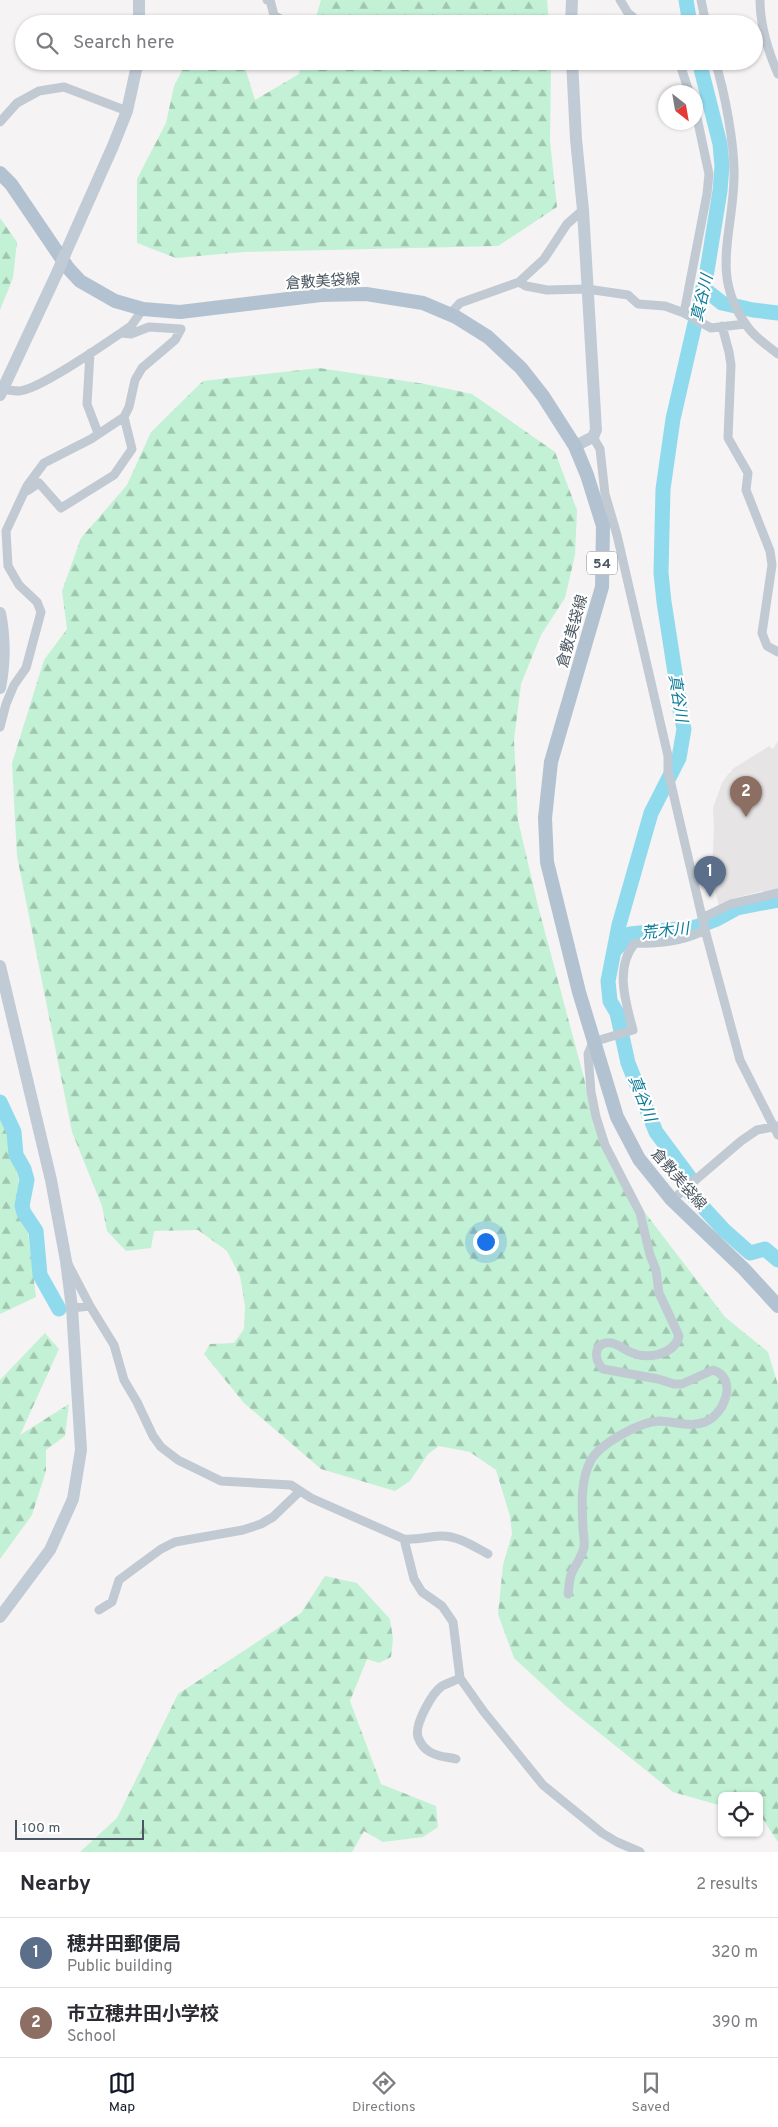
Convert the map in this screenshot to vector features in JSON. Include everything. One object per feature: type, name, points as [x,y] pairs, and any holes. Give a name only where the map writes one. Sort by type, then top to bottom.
[{"type":"main road","name":"倉敷美袋線","points":[[0,173],[11,184],[68,268],[80,281],[115,301],[143,310],[180,312],[321,295],[366,294],[423,303],[450,314],[488,337],[522,368],[544,396],[575,446],[587,475],[603,526],[602,586],[550,762],[545,818],[546,862],[579,992],[598,1040],[617,1118],[639,1159],[778,1306]]},
{"type":"street","points":[[139,0],[139,15]]},
{"type":"street","points":[[267,0],[270,0],[274,15]]},
{"type":"street","points":[[572,0],[572,15]]},
{"type":"street","points":[[620,0],[630,15]]},
{"type":"street","points":[[701,0],[704,15]]},
{"type":"street","points":[[760,0],[761,15]]},
{"type":"street","points":[[763,28],[766,44],[778,74]]},
{"type":"street","points":[[136,70],[127,111],[114,146],[1,392],[30,388],[121,333],[131,326],[143,310]]},
{"type":"street","points":[[572,70],[596,430],[593,437],[575,446]]},
{"type":"street","points":[[682,70],[687,85]]},
{"type":"street","points":[[717,70],[734,157],[734,180],[724,258],[728,290],[745,324],[778,354]]},
{"type":"street","points":[[0,122],[17,103],[39,91],[64,87],[127,111]]},
{"type":"street","points":[[684,313],[707,194],[709,174],[700,130]]},
{"type":"street","points":[[450,314],[460,303],[519,282],[547,255],[567,224],[583,210]]},
{"type":"street","points":[[519,282],[526,286],[547,290],[587,289],[628,295],[638,304],[665,306],[684,313],[711,328],[745,324]]},
{"type":"street","points":[[722,326],[731,366],[728,438],[748,474],[746,490],[770,551],[772,565],[762,633],[767,646],[778,652]]},
{"type":"street","points":[[0,727],[6,704],[14,685],[26,668],[41,612],[37,602],[19,585],[8,566],[6,531],[24,493],[44,463],[124,417],[129,407],[135,380],[142,368],[174,340],[180,329],[149,328],[131,334],[121,333]]},
{"type":"street","points":[[90,353],[87,404],[98,433]]},
{"type":"street","points":[[24,493],[39,483],[61,508],[114,474],[132,449],[124,417]]},
{"type":"street","points":[[593,437],[600,449],[605,494],[618,535],[668,756],[668,771],[703,924],[740,1060],[777,1130],[758,1130],[740,1140],[676,1196]]},
{"type":"street","points":[[0,613],[5,647],[4,671],[0,688]]},
{"type":"street","points":[[568,1594],[571,1575],[584,1546],[582,1499],[586,1473],[591,1459],[611,1441],[646,1422],[660,1421],[696,1424],[706,1422],[724,1404],[727,1390],[724,1376],[720,1372],[713,1370],[682,1384],[674,1384],[658,1379],[603,1369],[596,1362],[595,1356],[598,1349],[604,1344],[611,1343],[631,1353],[647,1355],[664,1353],[677,1343],[679,1336],[660,1294],[656,1270],[650,1255],[640,1213],[605,1145],[596,1117],[591,1092],[588,1054],[598,1040],[633,1030],[625,999],[623,974],[629,950],[634,943],[677,940],[731,904],[778,893]]},
{"type":"street","points":[[0,966],[51,1180],[66,1261],[72,1308],[81,1450],[74,1499],[50,1550],[0,1618]]},
{"type":"street","points":[[66,1261],[114,1345],[124,1380],[153,1436],[161,1447],[178,1460],[221,1480],[291,1485],[300,1491],[404,1539],[415,1540],[442,1536],[455,1538],[488,1554]]},
{"type":"street","points":[[72,1308],[90,1306]]},
{"type":"street","points":[[99,1610],[112,1602],[119,1580],[161,1549],[175,1542],[242,1530],[261,1524],[273,1517],[300,1491]]},
{"type":"street","points":[[404,1539],[414,1579],[422,1592],[442,1606],[453,1622],[460,1678],[514,1750],[544,1785],[602,1833],[629,1851],[640,1852]]},
{"type":"street","points":[[456,1759],[437,1756],[430,1752],[422,1745],[417,1736],[425,1709],[441,1687],[460,1678]]},
{"type":"shaded area","points":[[778,741],[778,889],[735,898],[719,906],[714,886],[702,889],[700,877],[712,873],[713,808],[722,783],[729,773],[732,772],[731,770],[769,746],[773,749]]},
{"type":"green space","points":[[321,0],[547,0],[548,15],[317,15]]},
{"type":"green space","points":[[182,70],[246,70],[255,100],[299,74],[300,70],[551,70],[550,141],[557,207],[498,246],[244,252],[176,258],[137,243],[137,179],[166,123],[174,86]]},
{"type":"green space","points":[[0,218],[17,242],[13,278],[0,310]]},
{"type":"green space","points":[[319,368],[425,384],[472,394],[555,452],[577,510],[575,555],[565,598],[541,635],[521,684],[514,740],[518,820],[538,906],[584,1078],[593,1124],[613,1171],[725,1317],[768,1352],[778,1385],[778,1842],[763,1820],[763,1792],[718,1792],[718,1805],[673,1792],[566,1706],[514,1658],[498,1614],[503,1565],[512,1534],[510,1516],[496,1470],[470,1452],[439,1446],[428,1454],[410,1481],[395,1491],[321,1469],[244,1403],[204,1354],[210,1344],[234,1343],[244,1329],[245,1306],[240,1276],[227,1251],[198,1230],[154,1231],[151,1248],[126,1251],[107,1231],[102,1206],[72,1132],[17,856],[12,763],[44,660],[67,629],[62,591],[81,538],[127,485],[151,432],[203,381]]},
{"type":"green space","points":[[0,1100],[25,1207],[36,1297],[0,1314]]},
{"type":"green space","points":[[45,1333],[59,1349],[20,1435],[69,1404],[65,1436],[46,1450],[46,1471],[32,1515],[0,1559],[0,1380]]},
{"type":"green space","points":[[325,1576],[357,1583],[390,1619],[393,1639],[391,1657],[379,1663],[367,1659],[350,1701],[381,1784],[436,1806],[438,1827],[423,1837],[383,1842],[364,1831],[352,1852],[80,1852],[117,1818],[178,1694],[301,1613]]},
{"type":"waterway","name":"真谷川","points":[[686,0],[688,15]]},
{"type":"waterway","name":"真谷川","points":[[701,70],[720,144],[722,166],[720,191],[707,271],[673,419],[663,489],[661,573],[678,701],[684,729],[679,758],[651,813],[619,925],[608,981],[610,1001],[617,1013],[628,1063],[656,1132],[690,1178],[690,1193],[724,1230],[750,1253],[765,1249],[778,1260]]},
{"type":"waterway","points":[[703,288],[722,303],[778,313]]},
{"type":"waterway","name":"荒木川","points":[[615,950],[630,934],[696,927],[717,919],[737,908],[778,900]]},
{"type":"waterway","points":[[0,1102],[14,1132],[16,1155],[24,1169],[27,1180],[22,1206],[24,1213],[36,1231],[40,1275],[59,1309]]},
{"type":"place","name":"市立穂井田小学校","points":[[746,817]]},
{"type":"place","name":"穂井田郵便局","points":[[710,897]]}]
